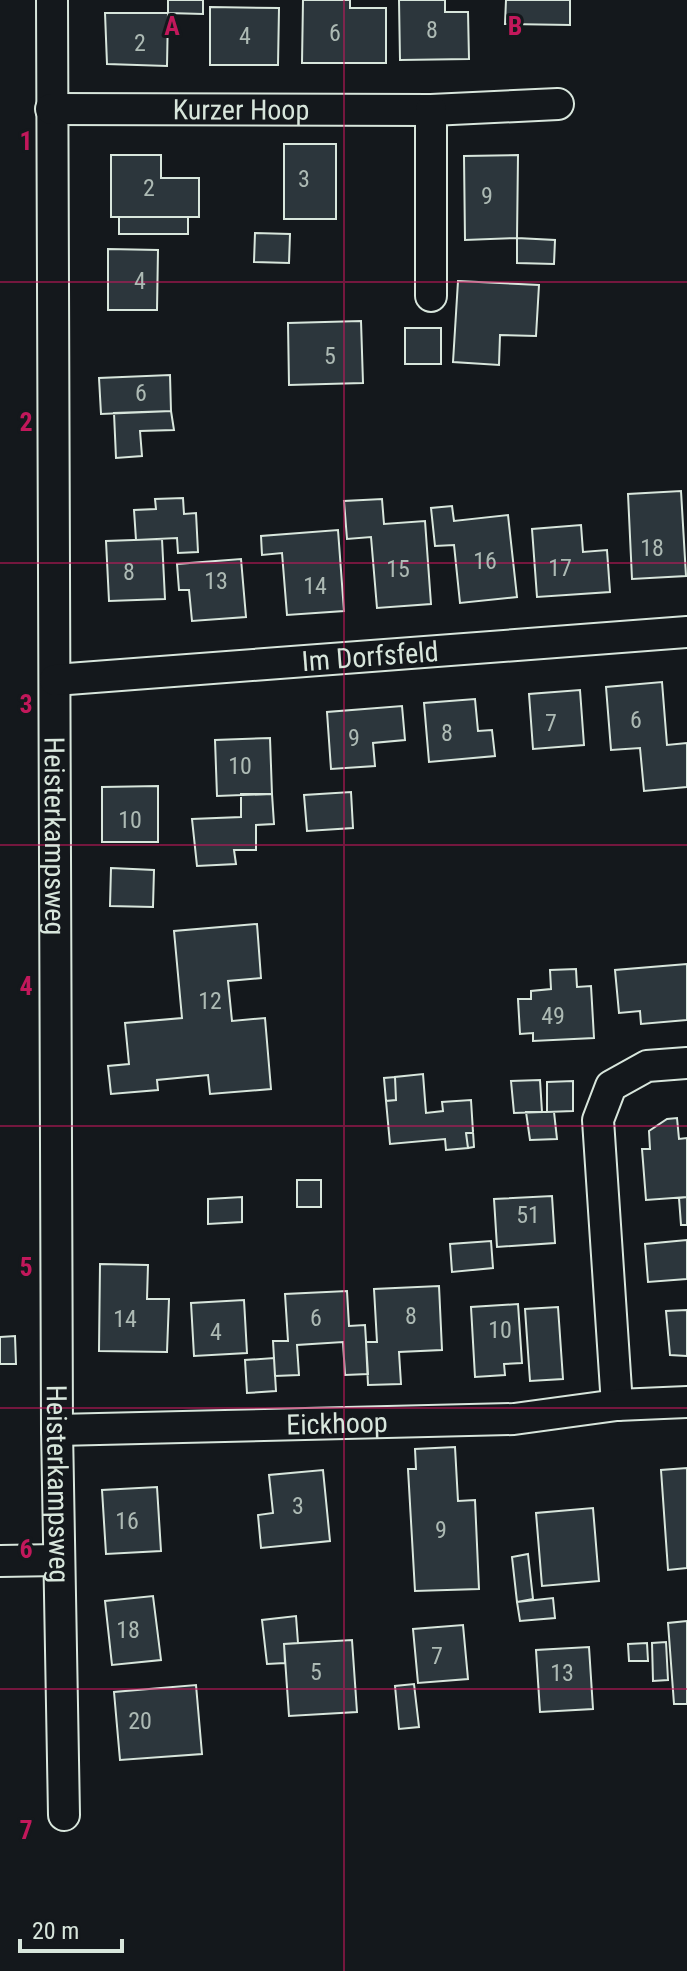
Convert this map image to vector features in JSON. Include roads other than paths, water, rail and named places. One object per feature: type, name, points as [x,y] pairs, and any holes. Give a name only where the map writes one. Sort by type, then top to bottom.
[{"type":"street","name":"Heisterkampsweg","points":[[52,0],[57,1430],[64,1815]]},
{"type":"street","name":"Kurzer Hoop","points":[[51,109],[431,110],[558,104]]},
{"type":"street","points":[[431,110],[431,296]]},
{"type":"street","name":"Im Dorfsfeld","points":[[55,680],[687,632]]},
{"type":"street","points":[[617,1405],[598,1120],[611,1086],[647,1066],[687,1063]]},
{"type":"street","name":"Eickhoop","points":[[57,1430],[514,1419],[617,1405],[687,1402]]},
{"type":"street","points":[[0,1561],[58,1560]]}]
